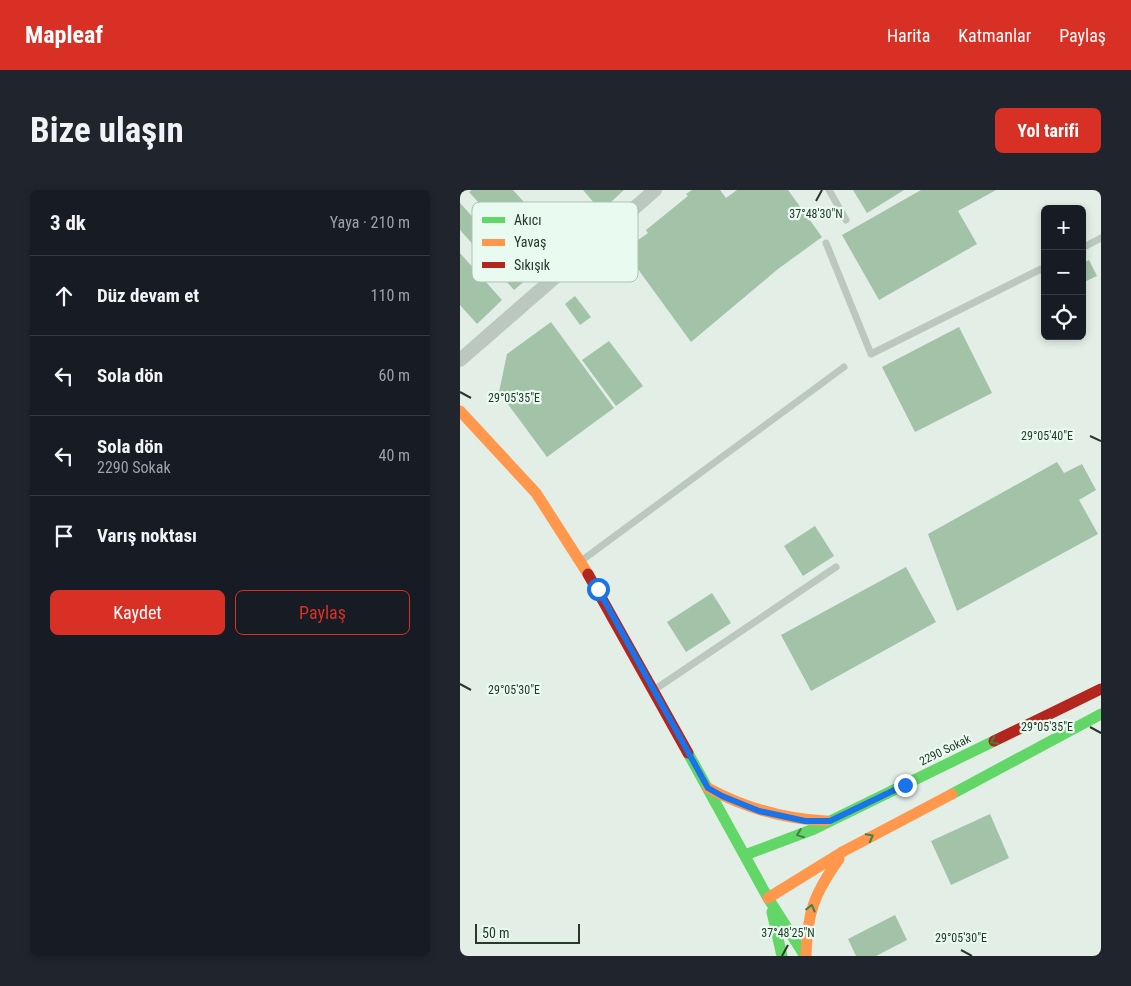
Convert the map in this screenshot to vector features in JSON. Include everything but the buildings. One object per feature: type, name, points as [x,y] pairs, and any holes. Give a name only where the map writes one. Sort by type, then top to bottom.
[{"type":"main road","points":[[460,411],[536,493],[581,562],[598,589],[768,898],[806,956]]},
{"type":"main road","name":"2290 Sokak","points":[[745,856],[830,821],[1101,689]]},
{"type":"main road","points":[[768,898],[844,851],[1101,714]]},
{"type":"main road","points":[[708,788],[722,796],[759,811],[805,821],[830,821]]},
{"type":"main road","points":[[806,956],[806,934],[814,897],[825,877],[844,851]]},
{"type":"main road","points":[[768,898],[782,956]]},
{"type":"street","points":[[638,205],[655,190]]},
{"type":"street","points":[[460,360],[549,282]]},
{"type":"lane","points":[[829,190],[846,220]]},
{"type":"lane","points":[[1086,246],[1101,238]]},
{"type":"lane","points":[[826,243],[871,354],[1041,269]]},
{"type":"lane","points":[[581,562],[844,366]]},
{"type":"lane","points":[[654,690],[836,567]]},
{"type":"traffic: fast","points":[[952,794],[1101,714]]},
{"type":"traffic: fast","points":[[745,855],[814,829],[994,741]]},
{"type":"traffic: fast","points":[[688,753],[768,898],[805,956]]},
{"type":"traffic: fast","points":[[772,912],[782,956]]},
{"type":"traffic: slow","points":[[460,411],[536,493],[588,574]]},
{"type":"traffic: slow","points":[[708,788],[750,807],[795,818],[826,821]]},
{"type":"traffic: slow","points":[[768,898],[844,851],[952,794]]},
{"type":"traffic: slow","points":[[806,956],[808,928],[814,904],[823,883],[839,859]]},
{"type":"traffic: jam","points":[[588,574],[688,753]]},
{"type":"traffic: jam","points":[[994,741],[1101,689]]},
{"type":"route","points":[[598,589],[708,788],[744,806],[759,811],[805,821],[830,821],[905,785]]}]
